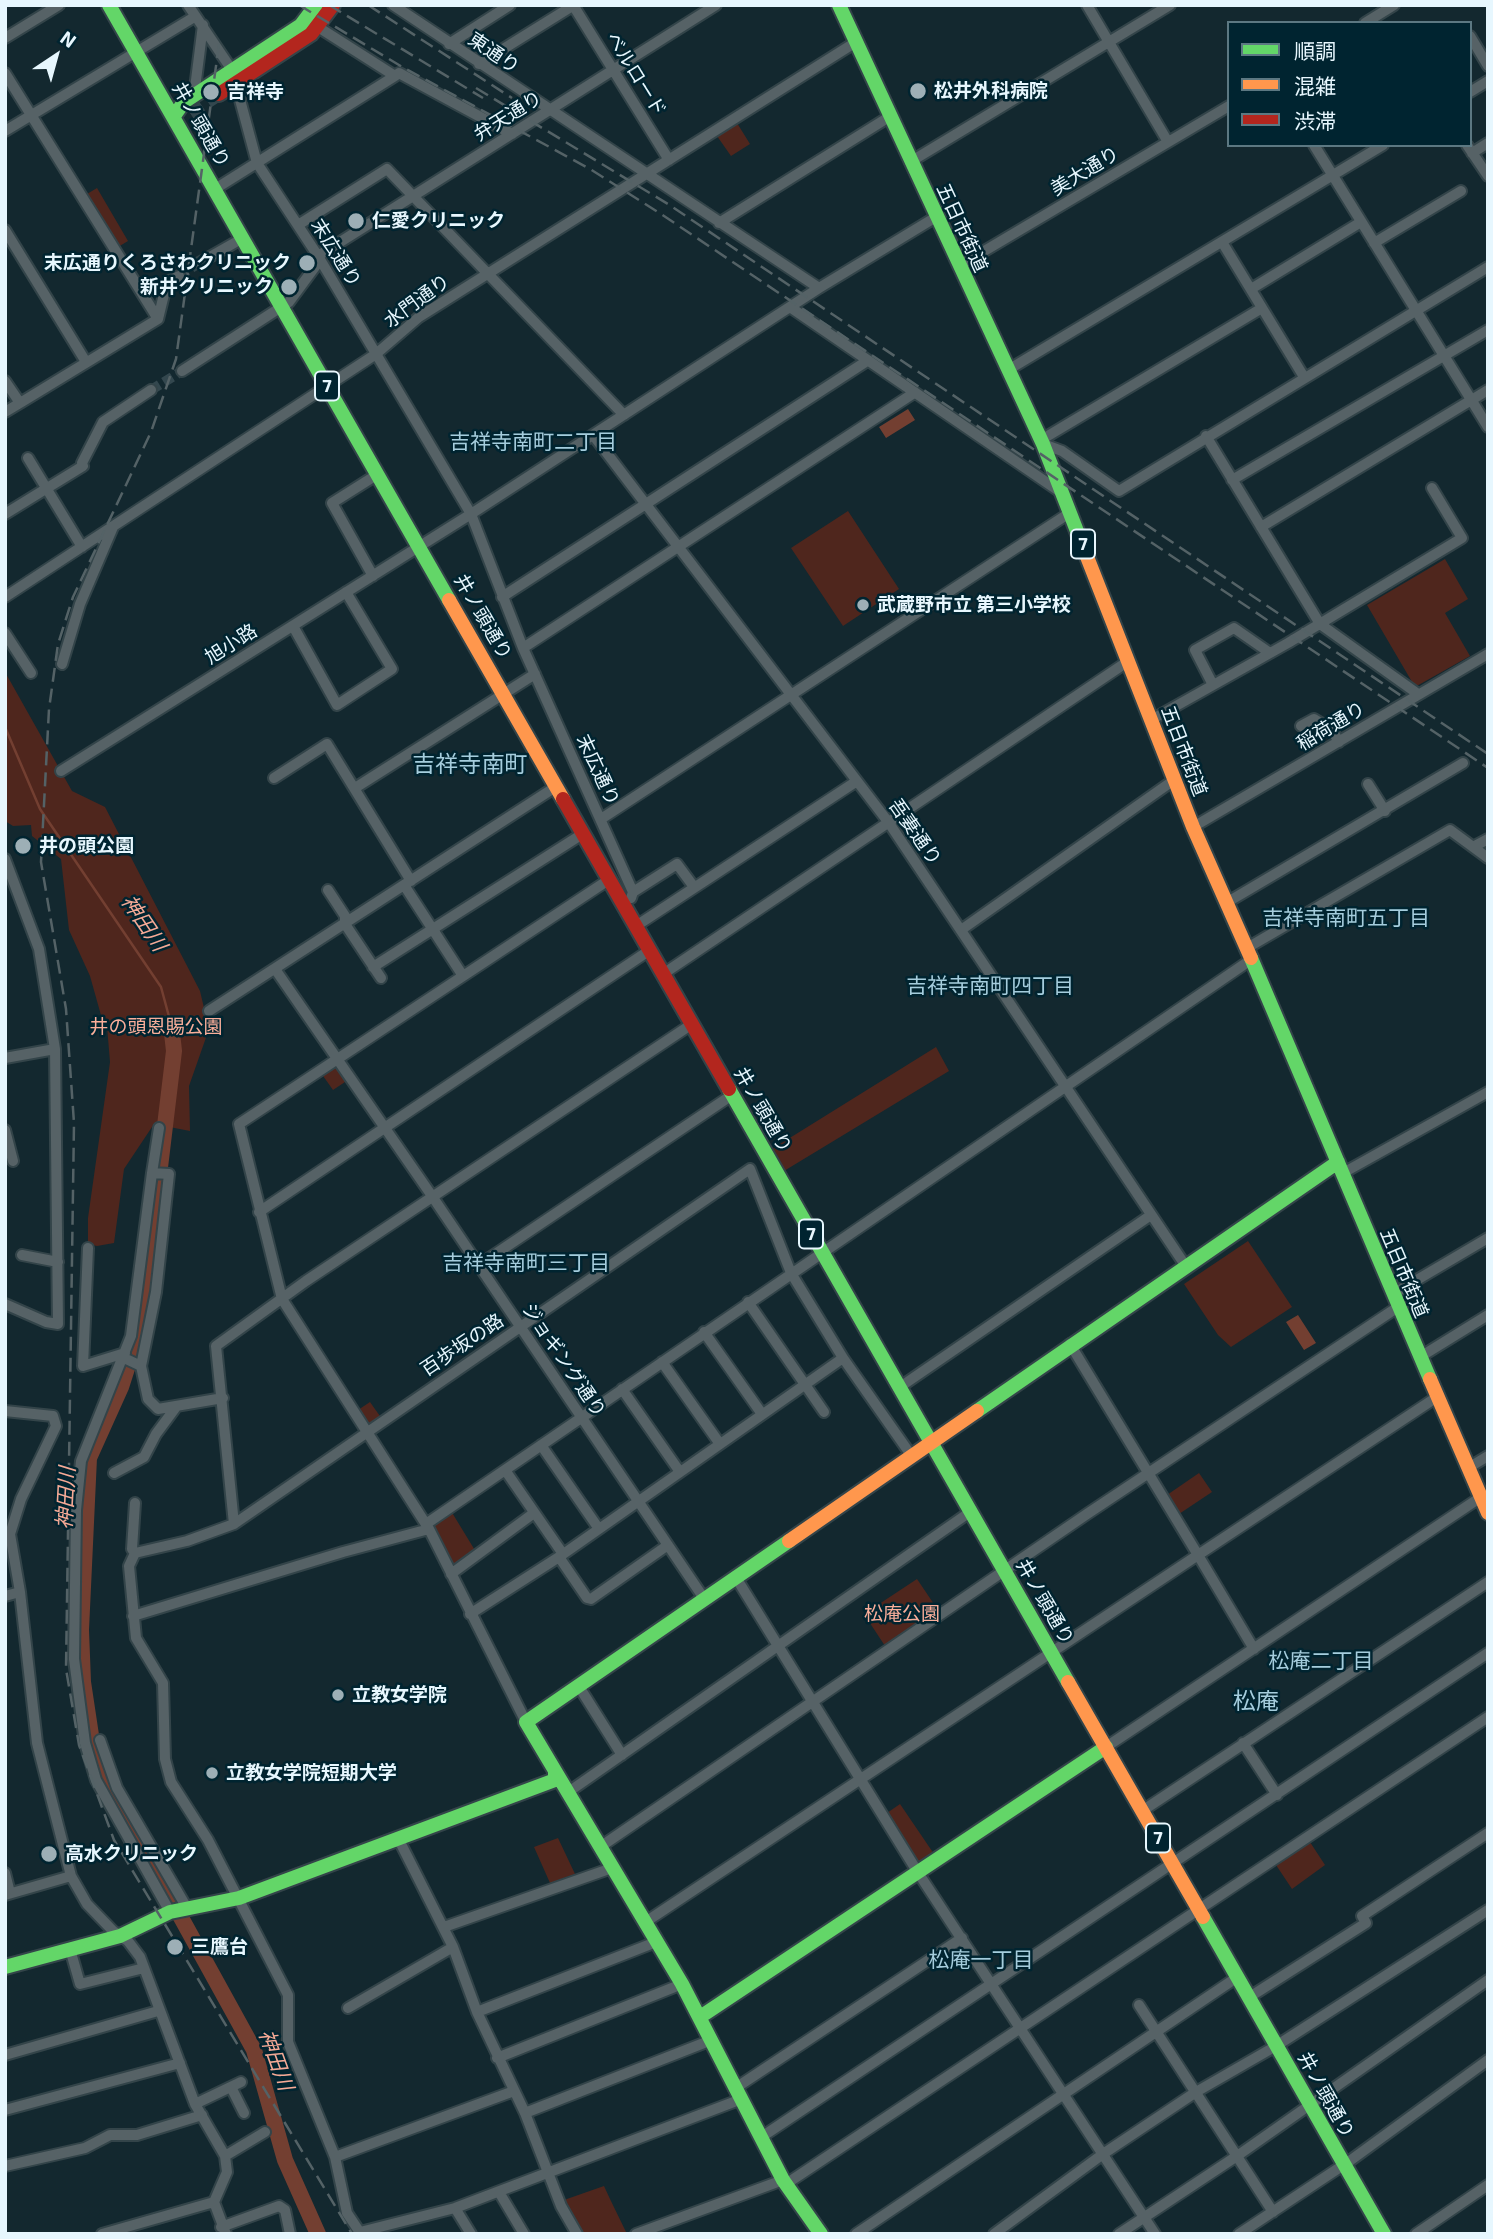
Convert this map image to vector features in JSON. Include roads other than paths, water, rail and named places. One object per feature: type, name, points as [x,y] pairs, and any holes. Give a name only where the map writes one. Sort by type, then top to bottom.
[{"type":"main road","name":"井ノ頭通り","points":[[109,5],[1384,2234]]},
{"type":"main road","points":[[219,94],[235,76],[301,24],[316,5]]},
{"type":"main road","points":[[174,116],[194,96],[235,76],[318,27],[334,5]]},
{"type":"main road","name":"五日市街道","points":[[839,5],[1042,442],[1193,827],[1488,1513]]},
{"type":"main road","points":[[174,116],[190,113]]},
{"type":"main road","points":[[821,2234],[785,2182],[736,2094],[682,1984],[526,1722],[1185,1265],[1340,1168]]},
{"type":"main road","points":[[700,2017],[1106,1747]]},
{"type":"main road","points":[[5,1967],[120,1936],[170,1912],[239,1898],[555,1780],[555,1772]]},
{"type":"street","points":[[5,38],[59,5]]},
{"type":"street","name":"末広通り","points":[[188,5],[235,76],[257,163],[319,258],[442,461],[471,514],[523,648],[633,892]]},
{"type":"street","name":"東通り","points":[[393,5],[819,288]]},
{"type":"street","points":[[449,44],[510,5]]},
{"type":"street","points":[[479,64],[574,5]]},
{"type":"street","name":"ベルロード","points":[[574,5],[669,160]]},
{"type":"street","name":"弁天通り","points":[[181,371],[283,306],[319,258],[716,5]]},
{"type":"street","points":[[1087,5],[1168,142]]},
{"type":"street","points":[[910,162],[1170,5]]},
{"type":"street","points":[[1375,10],[1394,5]]},
{"type":"street","points":[[5,131],[191,19]]},
{"type":"street","points":[[194,96],[203,25]]},
{"type":"street","points":[[318,27],[395,76]]},
{"type":"street","points":[[1472,39],[1488,66]]},
{"type":"street","name":"水門通り","points":[[5,597],[376,354],[419,317],[856,42]]},
{"type":"street","points":[[5,73],[158,319]]},
{"type":"street","points":[[215,189],[399,73],[512,134]]},
{"type":"street","points":[[1472,91],[1488,81]]},
{"type":"street","name":"美大通り","points":[[959,266],[1227,107]]},
{"type":"street","points":[[719,223],[890,117]]},
{"type":"street","points":[[1488,143],[1470,149],[1488,176]]},
{"type":"street","points":[[1315,147],[1488,427]]},
{"type":"street","points":[[1008,370],[1379,147]]},
{"type":"street","points":[[298,225],[387,169],[624,415]]},
{"type":"street","points":[[1374,243],[1461,191]]},
{"type":"street","name":"旭小路","points":[[61,771],[471,514],[819,288],[936,217]]},
{"type":"street","points":[[1251,289],[1361,222]]},
{"type":"street","points":[[5,230],[86,362]]},
{"type":"street","points":[[199,264],[243,238]]},
{"type":"street","points":[[1222,242],[1304,377]]},
{"type":"street","points":[[1042,442],[1062,451],[1119,491],[1488,267]]},
{"type":"street","points":[[5,412],[158,319],[167,282],[179,276]]},
{"type":"street","points":[[790,307],[1063,494]]},
{"type":"street","points":[[1042,442],[1262,308]]},
{"type":"street","points":[[1232,480],[1488,330]]},
{"type":"street","points":[[502,597],[867,361]]},
{"type":"street","points":[[5,381],[20,403]]},
{"type":"street","points":[[5,514],[83,466],[82,463],[103,422],[151,390]]},
{"type":"street","points":[[1261,527],[1488,390]]},
{"type":"street","points":[[523,648],[914,393]]},
{"type":"street","name":"吾妻通り","points":[[593,435],[647,502],[889,823],[1185,1265]]},
{"type":"street","points":[[1206,436],[1320,624],[1418,694]]},
{"type":"street","points":[[28,458],[82,547]]},
{"type":"street","points":[[373,576],[332,503],[377,474]]},
{"type":"street","points":[[1151,720],[1320,624],[1462,538],[1432,488]]},
{"type":"street","points":[[601,819],[1070,512]]},
{"type":"street","points":[[62,664],[80,604],[113,527]]},
{"type":"street","points":[[293,626],[337,705],[392,669],[346,592]]},
{"type":"street","points":[[1213,685],[1195,650],[1234,628],[1270,653]]},
{"type":"street","points":[[5,633],[31,673]]},
{"type":"street","name":"稲荷通り","points":[[1193,827],[1488,654]]},
{"type":"street","points":[[663,974],[1127,662]]},
{"type":"street","points":[[355,788],[535,674]]},
{"type":"street","points":[[1301,726],[1314,719],[1332,730],[1339,742]]},
{"type":"street","points":[[274,778],[327,744],[355,788],[433,929],[463,976]]},
{"type":"street","points":[[1226,903],[1463,763]]},
{"type":"street","points":[[961,930],[1174,780]]},
{"type":"street","points":[[636,926],[857,781]]},
{"type":"street","points":[[1368,784],[1385,811]]},
{"type":"street","points":[[209,1011],[557,786]]},
{"type":"street","points":[[133,1616],[428,1527],[505,1470],[1065,1086],[1249,954],[1450,830],[1488,858]]},
{"type":"street","points":[[373,967],[584,832]]},
{"type":"street","points":[[1473,847],[1488,839]]},
{"type":"street","points":[[5,859],[39,949],[55,1049],[58,1324],[46,1322],[5,1304]]},
{"type":"street","points":[[625,908],[633,892],[677,864],[694,887]]},
{"type":"street","points":[[526,1722],[428,1527],[282,1299],[239,1124],[610,880]]},
{"type":"street","points":[[328,890],[345,916],[345,924],[381,978]]},
{"type":"street","points":[[260,1212],[650,950]]},
{"type":"street","name":"ジョギング通り","points":[[275,969],[703,1597]]},
{"type":"street","points":[[234,1524],[216,1346],[432,1196],[692,1024]]},
{"type":"street","points":[[7,1054],[55,1049]]},
{"type":"street","points":[[1340,1168],[1488,1091]]},
{"type":"street","points":[[479,1265],[732,1095]]},
{"type":"street","points":[[159,1128],[157,1173],[125,1355],[81,1461],[76,1510],[74,1659],[85,1743],[96,1780],[170,1912]]},
{"type":"street","points":[[5,1130],[13,1161]]},
{"type":"street","name":"百歩坂の路","points":[[135,1553],[187,1541],[234,1524],[750,1169],[791,1273]]},
{"type":"street","points":[[157,1173],[169,1174],[149,1336],[139,1364],[151,1405],[158,1409],[223,1398]]},
{"type":"street","points":[[900,1387],[1151,1214]]},
{"type":"street","points":[[601,1851],[603,1845],[1149,1474],[1395,1300],[1488,1238]]},
{"type":"street","points":[[88,1248],[83,1366],[125,1355],[139,1364]]},
{"type":"street","points":[[22,1255],[58,1262]]},
{"type":"street","points":[[791,1273],[843,1358],[911,1455]]},
{"type":"street","points":[[748,1302],[824,1412]]},
{"type":"street","points":[[1420,1357],[1488,1315]]},
{"type":"street","points":[[705,1332],[762,1414]]},
{"type":"street","points":[[1070,1344],[1254,1649]]},
{"type":"street","points":[[470,1614],[561,1556],[843,1358]]},
{"type":"street","points":[[662,1362],[720,1444]]},
{"type":"street","points":[[622,1390],[680,1472]]},
{"type":"street","points":[[644,1923],[1437,1397]]},
{"type":"street","points":[[114,1473],[144,1457],[156,1434],[176,1407]]},
{"type":"street","points":[[5,1411],[53,1416],[56,1426],[11,1525],[10,1534],[20,1592],[37,1743],[71,1876],[88,1904],[137,1951],[195,2104],[225,2156],[227,2172],[214,2202],[223,2230],[279,2206],[285,2210],[290,2234]]},
{"type":"street","points":[[541,1446],[599,1529]]},
{"type":"street","points":[[1468,1468],[1488,1456]]},
{"type":"street","points":[[505,1470],[587,1598],[591,1599],[668,1545]]},
{"type":"street","points":[[1106,1747],[1481,1497]]},
{"type":"street","points":[[135,1503],[132,1549],[135,1553],[129,1566],[133,1616],[136,1638],[163,1682],[165,1759],[171,1782],[208,1840],[288,1995],[288,2042],[335,2157],[347,2213],[361,2233],[455,2207],[548,2174],[736,2094],[962,1938]]},
{"type":"street","points":[[567,1793],[970,1512]]},
{"type":"street","points":[[451,1573],[534,1513]]},
{"type":"street","points":[[735,1576],[917,1871],[1155,2234]]},
{"type":"street","points":[[1142,1811],[1488,1582]]},
{"type":"street","points":[[5,1595],[20,1592]]},
{"type":"street","points":[[760,2138],[1488,1653]]},
{"type":"street","points":[[579,1685],[622,1755]]},
{"type":"street","points":[[636,2234],[785,2182],[1488,1717]]},
{"type":"street","points":[[100,1740],[117,1788],[187,1908]]},
{"type":"street","points":[[1243,1743],[1277,1795]]},
{"type":"street","points":[[1248,1998],[1366,1923],[1362,1916],[1488,1833]]},
{"type":"street","points":[[394,1842],[400,1842],[444,1927],[477,2012],[526,2113],[548,2174],[577,2234]]},
{"type":"street","points":[[444,1927],[612,1868]]},
{"type":"street","points":[[5,1874],[8,1894],[71,1876]]},
{"type":"street","points":[[994,2234],[1103,2154],[1196,2092],[1276,2046],[1488,1910]]},
{"type":"street","points":[[477,2012],[656,1942]]},
{"type":"street","points":[[348,2008],[453,1947]]},
{"type":"street","points":[[70,1949],[80,1984],[144,1968]]},
{"type":"street","points":[[856,2234],[1236,1978]]},
{"type":"street","points":[[1119,2234],[1237,2156],[1488,1980]]},
{"type":"street","points":[[497,2058],[682,1984]]},
{"type":"street","points":[[1139,2005],[1273,2212]]},
{"type":"street","points":[[5,2055],[158,2011]]},
{"type":"street","points":[[526,2113],[709,2041]]},
{"type":"street","points":[[1239,2234],[1343,2165],[1488,2060]]},
{"type":"street","points":[[5,2110],[180,2063]]},
{"type":"street","points":[[195,2104],[236,2084],[244,2113]]},
{"type":"street","points":[[335,2157],[514,2091]]},
{"type":"street","points":[[5,2166],[85,2148],[110,2135],[137,2135],[202,2115]]},
{"type":"street","points":[[225,2156],[265,2132]]},
{"type":"street","points":[[1416,2234],[1488,2185]]},
{"type":"street","points":[[499,2192],[524,2234]]},
{"type":"street","points":[[102,2234],[214,2202]]},
{"type":"street","points":[[455,2207],[471,2234]]},
{"type":"street","points":[[347,2234],[351,2218]]},
{"type":"street","points":[[407,2221],[411,2234]]},
{"type":"waterway","name":"神田川","points":[[5,727],[40,809],[161,987],[171,1024]]},
{"type":"waterway","name":"神田川","points":[[171,1024],[174,1051],[141,1325],[121,1387],[89,1458],[81,1630],[83,1682],[92,1742],[108,1785],[254,2050],[285,2160],[318,2234]]},
{"type":"tunnel","points":[[190,113],[219,94]]},
{"type":"tunnel","points":[[179,276],[199,263]]},
{"type":"tunnel","points":[[151,390],[182,371]]},
{"type":"railway","points":[[299,5],[404,68],[590,169],[661,214],[1488,768]]},
{"type":"railway","points":[[329,5],[483,98]]},
{"type":"railway","points":[[368,5],[512,98]]},
{"type":"railway","points":[[219,44],[176,359],[151,432],[73,597],[58,644],[49,709],[41,862],[66,1009],[74,1123],[66,1669],[79,1745],[114,1840],[352,2234]]},
{"type":"railway","points":[[476,88],[668,204],[1488,754]]},
{"type":"place","name":"松井外科病院","points":[[918,91]]},
{"type":"place","name":"吉祥寺","points":[[211,92]]},
{"type":"place","name":"仁愛クリニック","points":[[356,221]]},
{"type":"place","name":"末広通りくろさわクリニック","points":[[307,263]]},
{"type":"place","name":"新井クリニック","points":[[289,287]]},
{"type":"place","name":"武蔵野市立 第三小学校","points":[[863,605]]},
{"type":"place","name":"井の頭公園","points":[[23,846]]},
{"type":"place","name":"立教女学院","points":[[338,1695]]},
{"type":"place","name":"立教女学院短期大学","points":[[212,1773]]},
{"type":"place","name":"高水クリニック","points":[[49,1854]]},
{"type":"place","name":"三鷹台","points":[[175,1947]]},
{"type":"district","name":"吉祥寺南町二丁目","points":[[533,442]]},
{"type":"district","name":"吉祥寺南町","points":[[470,764]]},
{"type":"district","name":"吉祥寺南町五丁目","points":[[1346,918]]},
{"type":"district","name":"吉祥寺南町四丁目","points":[[990,986]]},
{"type":"district","name":"吉祥寺南町三丁目","points":[[526,1263]]},
{"type":"district","name":"松庵二丁目","points":[[1321,1661]]},
{"type":"district","name":"松庵","points":[[1256,1701]]},
{"type":"district","name":"松庵一丁目","points":[[981,1960]]},
{"type":"park label","name":"井の頭恩賜公園","points":[[156,1027]]},
{"type":"park label","name":"松庵公園","points":[[902,1614]]}]
